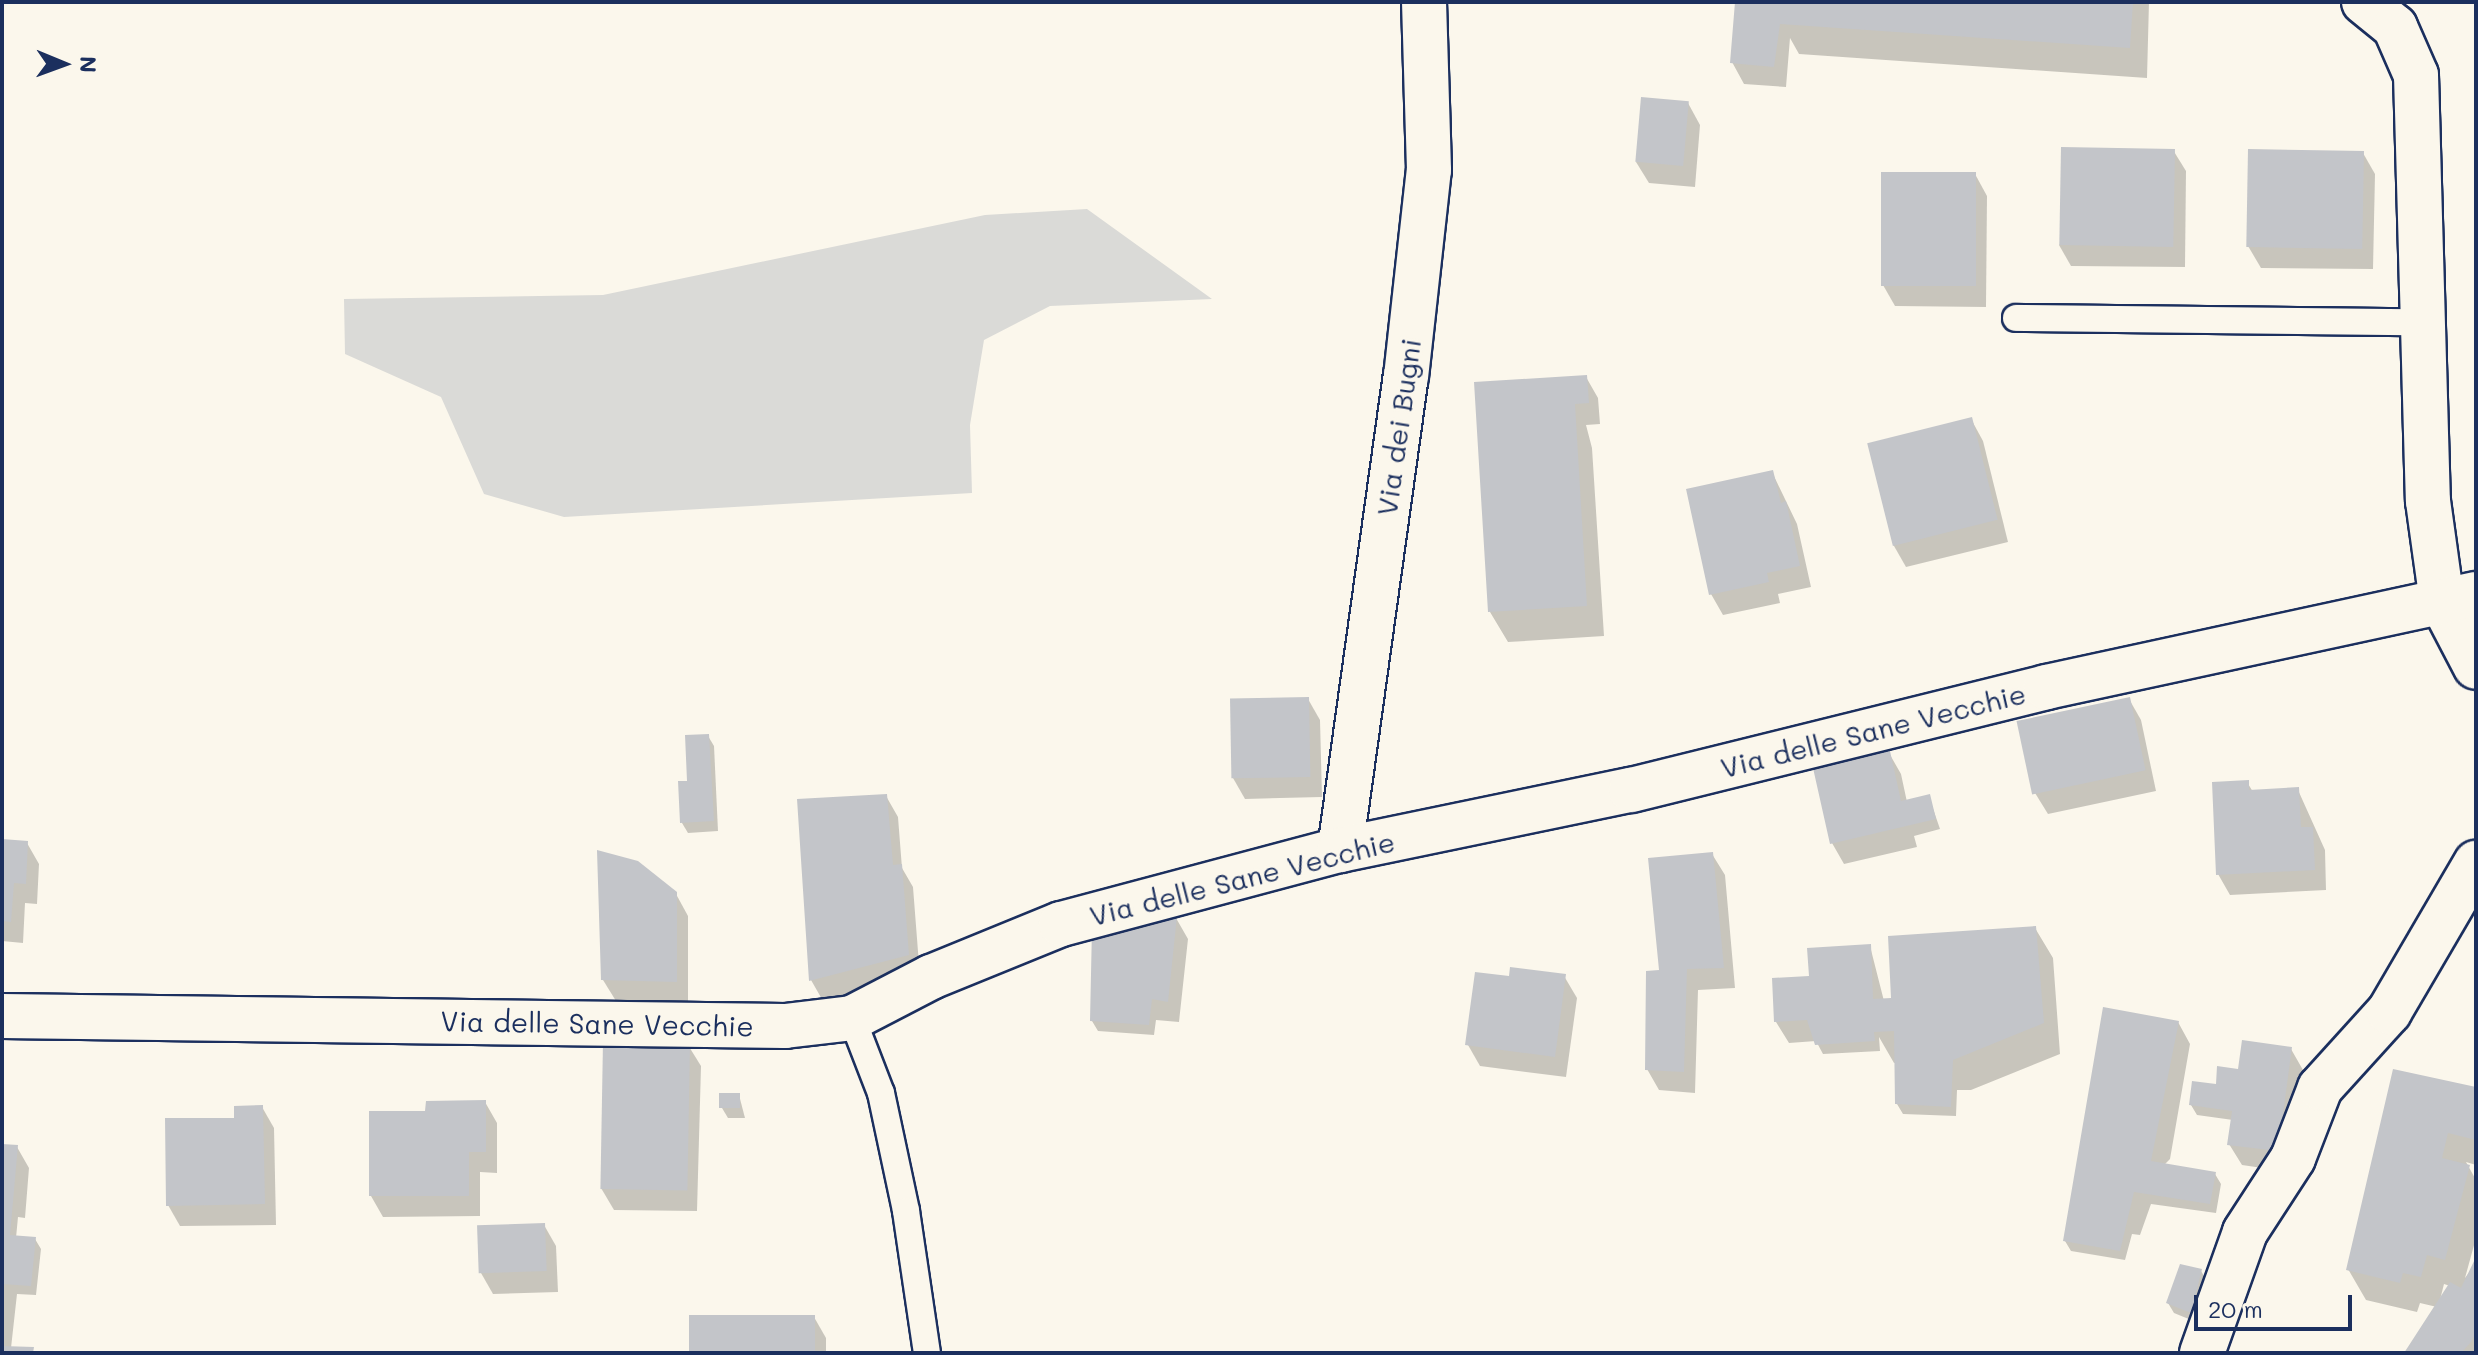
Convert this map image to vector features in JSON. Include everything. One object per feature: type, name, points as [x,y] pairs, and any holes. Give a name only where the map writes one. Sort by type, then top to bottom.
[{"type":"street","name":"Via dei Bugni","points":[[1340,850],[1406,377],[1429,170],[1424,2]]},
{"type":"street","points":[[2364,2],[2395,27],[2416,75],[2428,501],[2459,598],[2476,667]]},
{"type":"street","name":"Via delle Sane Vecchie","points":[[2,1016],[785,1026],[852,1018],[931,977],[1061,924],[1340,850],[1631,790],[2046,687],[2459,598]]},
{"type":"street","points":[[2202,1353],[2245,1232],[2293,1158],[2320,1088],[2389,1012],[2476,863]]},
{"type":"lane","points":[[2016,318],[2421,322]]},
{"type":"lane","points":[[852,1018],[881,1093],[927,1353]]},
{"type":"shaded area","points":[[1087,209],[1212,299],[1050,306],[984,340],[970,425],[972,493],[564,517],[484,494],[441,397],[345,354],[344,299],[603,295],[985,215]]},
{"type":"building","points":[[1735,2],[2133,2],[2130,48],[1780,24],[1774,67],[1730,63]]},
{"type":"building","points":[[1641,97],[1689,101],[1683,166],[1635,162]]},
{"type":"building","points":[[2061,147],[2175,149],[2173,247],[2059,245]]},
{"type":"building","points":[[2248,149],[2364,151],[2362,249],[2246,247]]},
{"type":"building","points":[[1881,172],[1976,172],[1976,286],[1881,286]]},
{"type":"building","points":[[1587,375],[1589,403],[1575,404],[1587,606],[1488,612],[1474,382]]},
{"type":"building","points":[[1972,417],[1998,520],[1893,546],[1867,443]]},
{"type":"building","points":[[1773,470],[1781,503],[1786,501],[1800,566],[1767,573],[1769,582],[1709,595],[1686,489]]},
{"type":"building","points":[[1309,697],[1310,777],[1231,778],[1230,698]]},
{"type":"building","points":[[2130,697],[2146,770],[2032,794],[2017,721]]},
{"type":"building","points":[[709,734],[714,821],[680,823],[678,781],[687,781],[685,735]]},
{"type":"building","points":[[1890,751],[1901,801],[1930,794],[1936,819],[1830,844],[1813,768]]},
{"type":"building","points":[[2249,780],[2249,790],[2299,787],[2301,827],[2313,827],[2315,870],[2216,875],[2212,782]]},
{"type":"building","points":[[887,794],[893,865],[902,864],[909,955],[809,981],[797,799]]},
{"type":"building","points":[[2,839],[28,841],[26,884],[14,883],[11,922],[2,921]]},
{"type":"building","points":[[597,850],[638,861],[677,892],[677,982],[601,980]]},
{"type":"building","points":[[1713,852],[1724,968],[1687,969],[1684,1072],[1645,1070],[1646,971],[1659,970],[1648,858]]},
{"type":"building","points":[[1177,916],[1168,1002],[1152,999],[1149,1025],[1090,1021],[1092,927]]},
{"type":"building","points":[[2036,926],[2044,1023],[1953,1060],[1951,1107],[1895,1104],[1894,1031],[1874,1032],[1875,1041],[1815,1045],[1807,1020],[1774,1022],[1772,978],[1809,976],[1807,948],[1871,944],[1873,999],[1891,998],[1888,936]]},
{"type":"building","points":[[1510,967],[1566,974],[1555,1057],[1465,1045],[1475,972],[1509,976]]},
{"type":"building","points":[[2103,1007],[2179,1021],[2151,1161],[2216,1172],[2210,1204],[2134,1192],[2120,1251],[2063,1241]]},
{"type":"building","points":[[2242,1040],[2292,1047],[2278,1151],[2227,1145],[2232,1111],[2189,1105],[2192,1081],[2216,1084],[2217,1066],[2238,1069]]},
{"type":"building","points":[[603,1041],[690,1043],[687,1190],[600,1189]]},
{"type":"building","points":[[2393,1069],[2476,1087],[2476,1140],[2448,1133],[2442,1158],[2470,1165],[2445,1260],[2427,1255],[2421,1277],[2403,1273],[2400,1283],[2346,1270]]},
{"type":"building","points":[[719,1093],[740,1093],[740,1108],[719,1108]]},
{"type":"building","points":[[486,1100],[486,1152],[469,1152],[469,1196],[369,1196],[369,1111],[425,1111],[426,1101]]},
{"type":"building","points":[[263,1105],[265,1204],[166,1206],[165,1118],[234,1118],[234,1106]]},
{"type":"building","points":[[2,1144],[18,1145],[10,1235],[36,1237],[31,1286],[2,1284]]},
{"type":"building","points":[[545,1223],[547,1271],[479,1273],[477,1225]]},
{"type":"building","points":[[2476,1257],[2476,1332],[2471,1342],[2461,1353],[2404,1353],[2450,1282],[2461,1288]]},
{"type":"building","points":[[2180,1264],[2202,1269],[2191,1313],[2166,1303]]},
{"type":"building","points":[[689,1315],[815,1315],[815,1353],[689,1353]]},
{"type":"building","points":[[2,1346],[34,1347],[33,1353],[2,1353]]}]
